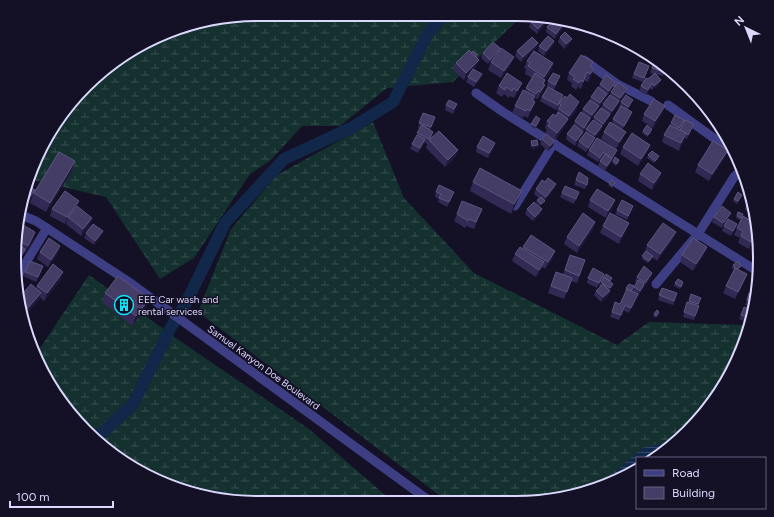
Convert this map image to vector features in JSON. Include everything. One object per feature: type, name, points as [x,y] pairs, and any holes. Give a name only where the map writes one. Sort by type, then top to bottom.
[{"type":"street","points":[[584,60],[617,84],[651,101]]},
{"type":"street","points":[[476,93],[752,269]]},
{"type":"street","points":[[668,105],[725,146]]},
{"type":"street","points":[[515,206],[554,143]]},
{"type":"street","points":[[656,284],[698,234],[737,174]]},
{"type":"street","name":"Samuel Kanyon Doe Boulevard","points":[[25,217],[36,221],[129,282],[423,496]]},
{"type":"street","points":[[22,270],[46,228]]},
{"type":"green space","points":[[258,21],[517,21],[453,82],[387,88],[340,126],[302,126],[271,160],[250,174],[194,258],[160,279],[106,197],[35,180],[45,153],[61,127],[80,102],[114,70],[153,45],[197,29],[228,23]]},
{"type":"green space","points":[[373,122],[404,198],[474,273],[617,345],[649,322],[743,325],[735,349],[729,364],[713,390],[694,415],[660,447],[645,457],[636,457],[636,463],[621,472],[577,488],[546,494],[516,496],[440,496],[198,312],[231,229],[277,175]]},
{"type":"green space","points":[[89,275],[180,341],[309,429],[386,496],[258,496],[228,494],[197,488],[153,472],[114,447],[80,415],[61,390],[45,364],[39,349]]},
{"type":"water","points":[[663,444],[645,457],[636,457],[636,463],[621,472],[610,476],[642,448]]},
{"type":"building","points":[[531,22],[544,23],[538,29]]},
{"type":"building","points":[[550,24],[562,26],[556,34],[547,27]]},
{"type":"building","points":[[565,32],[572,39],[566,44],[560,37]]},
{"type":"building","points":[[548,36],[554,41],[546,51],[539,46]]},
{"type":"building","points":[[532,37],[538,43],[523,57],[517,51]]},
{"type":"building","points":[[493,42],[500,48],[490,60],[483,53]]},
{"type":"building","points":[[501,48],[514,57],[504,71],[491,62]]},
{"type":"building","points":[[469,50],[479,60],[466,73],[456,63]]},
{"type":"building","points":[[473,51],[477,55],[476,57],[471,53]]},
{"type":"building","points":[[534,51],[553,63],[544,77],[528,66],[530,63],[527,61]]},
{"type":"building","points":[[581,55],[593,62],[590,66],[594,69],[590,74],[587,72],[583,82],[581,80],[579,83],[573,79],[575,77],[569,73]]},
{"type":"building","points":[[639,62],[649,66],[644,78],[634,74]]},
{"type":"building","points":[[653,65],[661,71],[652,68]]},
{"type":"building","points":[[473,69],[482,74],[476,82],[468,77]]},
{"type":"building","points":[[507,73],[522,83],[517,91],[513,88],[512,91],[506,87],[505,90],[499,86]]},
{"type":"building","points":[[535,73],[545,80],[543,84],[545,85],[540,92],[538,91],[536,94],[526,88]]},
{"type":"building","points":[[553,73],[560,76],[555,85],[548,81]]},
{"type":"building","points":[[655,73],[661,80],[654,86],[652,83],[648,90],[641,86],[646,78],[648,79]]},
{"type":"building","points":[[606,75],[615,82],[609,91],[600,84]]},
{"type":"building","points":[[618,82],[627,89],[620,98],[611,92]]},
{"type":"building","points":[[548,87],[563,95],[558,105],[542,97]]},
{"type":"building","points":[[598,87],[607,94],[600,103],[591,97]]},
{"type":"building","points":[[523,90],[535,96],[532,100],[535,102],[530,111],[527,109],[526,111],[515,106]]},
{"type":"building","points":[[570,94],[579,102],[569,116],[559,109],[561,105],[559,103],[565,96],[567,98]]},
{"type":"building","points":[[610,95],[619,101],[612,111],[603,104]]},
{"type":"building","points":[[626,95],[633,100],[628,107],[621,102]]},
{"type":"building","points":[[654,99],[665,106],[655,121],[644,114]]},
{"type":"building","points":[[449,100],[457,104],[454,109],[446,105]]},
{"type":"building","points":[[590,100],[599,106],[592,115],[583,109]]},
{"type":"building","points":[[621,106],[632,112],[624,126],[613,119]]},
{"type":"building","points":[[601,108],[610,114],[603,124],[594,117]]},
{"type":"building","points":[[558,112],[568,119],[557,133],[548,126],[550,123],[547,121],[553,114],[556,116]]},
{"type":"building","points":[[581,112],[590,118],[584,128],[575,121]]},
{"type":"building","points":[[423,113],[435,117],[431,127],[419,123]]},
{"type":"building","points":[[675,115],[684,120],[679,128],[671,123]]},
{"type":"building","points":[[536,116],[540,119],[536,126],[531,124]]},
{"type":"building","points":[[593,120],[602,126],[595,135],[586,129]]},
{"type":"building","points":[[685,120],[694,124],[688,135],[680,130]]},
{"type":"building","points":[[610,122],[626,132],[619,142],[604,132]]},
{"type":"building","points":[[422,125],[433,132],[429,139],[417,133]]},
{"type":"building","points":[[574,125],[583,132],[576,141],[567,134]]},
{"type":"building","points":[[647,125],[652,129],[648,135],[643,131]]},
{"type":"building","points":[[670,125],[686,133],[681,143],[664,135]]},
{"type":"building","points":[[439,131],[458,150],[448,160],[429,140]]},
{"type":"building","points":[[586,132],[595,138],[588,148],[579,141]]},
{"type":"building","points":[[632,133],[650,145],[641,159],[623,147]]},
{"type":"building","points":[[546,134],[554,141],[550,146],[542,139]]},
{"type":"building","points":[[417,135],[425,139],[420,148],[412,144]]},
{"type":"building","points":[[483,136],[495,143],[489,153],[477,147]]},
{"type":"building","points":[[597,138],[617,150],[612,158],[603,152],[600,158],[589,150]]},
{"type":"building","points":[[537,140],[538,145],[532,146],[531,141]]},
{"type":"building","points":[[713,141],[728,151],[712,174],[698,165]]},
{"type":"building","points":[[652,151],[659,156],[655,161],[648,155]]},
{"type":"building","points":[[59,152],[75,161],[50,203],[34,193]]},
{"type":"building","points":[[605,154],[612,159],[607,166],[600,161]]},
{"type":"building","points":[[615,157],[619,160],[617,164],[613,161]]},
{"type":"building","points":[[648,163],[661,173],[654,183],[640,174]]},
{"type":"building","points":[[480,168],[522,191],[514,204],[473,182]]},
{"type":"building","points":[[579,172],[588,178],[587,185],[576,180]]},
{"type":"building","points":[[548,178],[556,184],[546,197],[536,189],[542,180],[545,182]]},
{"type":"building","points":[[612,180],[615,183],[612,186],[609,183]]},
{"type":"building","points":[[439,185],[454,192],[449,202],[439,198],[441,194],[436,192]]},
{"type":"building","points":[[565,186],[579,192],[576,199],[562,193]]},
{"type":"building","points":[[32,188],[35,190],[29,196]]},
{"type":"building","points":[[597,189],[615,200],[608,211],[590,200]]},
{"type":"building","points":[[65,191],[79,201],[67,217],[52,209]]},
{"type":"building","points":[[738,192],[742,195],[738,201],[734,199]]},
{"type":"building","points":[[541,197],[545,201],[541,204],[537,200]]},
{"type":"building","points":[[622,200],[633,206],[628,216],[617,210]]},
{"type":"building","points":[[462,201],[482,209],[476,222],[469,219],[468,221],[457,214]]},
{"type":"building","points":[[534,202],[542,209],[535,217],[527,209]]},
{"type":"building","points":[[77,206],[92,218],[83,229],[68,217]]},
{"type":"building","points":[[722,206],[731,213],[723,223],[714,217]]},
{"type":"building","points":[[738,212],[743,214],[741,218],[737,216]]},
{"type":"building","points":[[583,213],[595,222],[579,246],[567,237]]},
{"type":"building","points":[[610,213],[629,223],[621,237],[603,226]]},
{"type":"building","points":[[743,216],[749,220],[751,242],[741,236],[743,231],[737,228]]},
{"type":"building","points":[[728,219],[737,224],[733,231],[724,226]]},
{"type":"building","points":[[663,223],[676,232],[660,254],[647,245]]},
{"type":"building","points":[[93,224],[103,231],[95,241],[86,233]]},
{"type":"building","points":[[23,225],[35,232],[28,246],[22,242]]},
{"type":"building","points":[[531,235],[555,251],[548,262],[523,247]]},
{"type":"building","points":[[49,238],[60,246],[51,260],[40,252]]},
{"type":"building","points":[[693,238],[707,247],[696,264],[682,255]]},
{"type":"building","points":[[22,247],[25,249],[21,257]]},
{"type":"building","points":[[520,247],[544,262],[539,270],[515,254]]},
{"type":"building","points":[[646,251],[653,256],[649,261],[642,256]]},
{"type":"building","points":[[570,255],[585,260],[579,276],[565,270]]},
{"type":"building","points":[[30,261],[43,266],[38,277],[25,272]]},
{"type":"building","points":[[738,261],[741,266],[737,269],[733,265]]},
{"type":"building","points":[[53,264],[63,272],[47,293],[37,286]]},
{"type":"building","points":[[644,266],[652,273],[645,283],[637,277]]},
{"type":"building","points":[[593,268],[604,274],[599,283],[588,278]]},
{"type":"building","points":[[735,268],[747,274],[738,292],[726,286]]},
{"type":"building","points":[[556,272],[572,278],[567,292],[551,286]]},
{"type":"building","points":[[606,274],[612,278],[610,281],[604,277],[603,278]]},
{"type":"building","points":[[118,276],[149,299],[136,316],[105,293]]},
{"type":"building","points":[[604,277],[613,284],[610,288],[601,282]]},
{"type":"building","points":[[678,279],[683,282],[681,287],[675,283]]},
{"type":"building","points":[[638,280],[644,284],[640,291],[634,287]]},
{"type":"building","points":[[31,284],[41,293],[27,309],[24,292]]},
{"type":"building","points":[[603,284],[610,291],[603,297],[596,291]]},
{"type":"building","points":[[629,284],[634,286],[631,291],[626,288]]},
{"type":"building","points":[[662,288],[677,293],[674,301],[659,295]]},
{"type":"building","points":[[627,289],[638,294],[631,308],[625,305],[621,315],[612,312],[615,302],[620,304]]},
{"type":"building","points":[[749,293],[749,301],[747,300]]},
{"type":"building","points":[[691,294],[701,298],[698,304],[689,301]]},
{"type":"building","points":[[687,302],[699,306],[695,316],[684,312]]},
{"type":"building","points":[[744,307],[747,308],[746,316],[741,315]]},
{"type":"building","points":[[657,310],[659,312],[656,316],[654,314]]},
{"type":"waterway","points":[[99,434],[101,434],[133,404],[171,327],[185,305],[225,223],[284,159],[351,128],[393,102],[428,33],[438,21]]},
{"type":"place","name":"EEE Car wash and rental services","points":[[124,305]]}]
